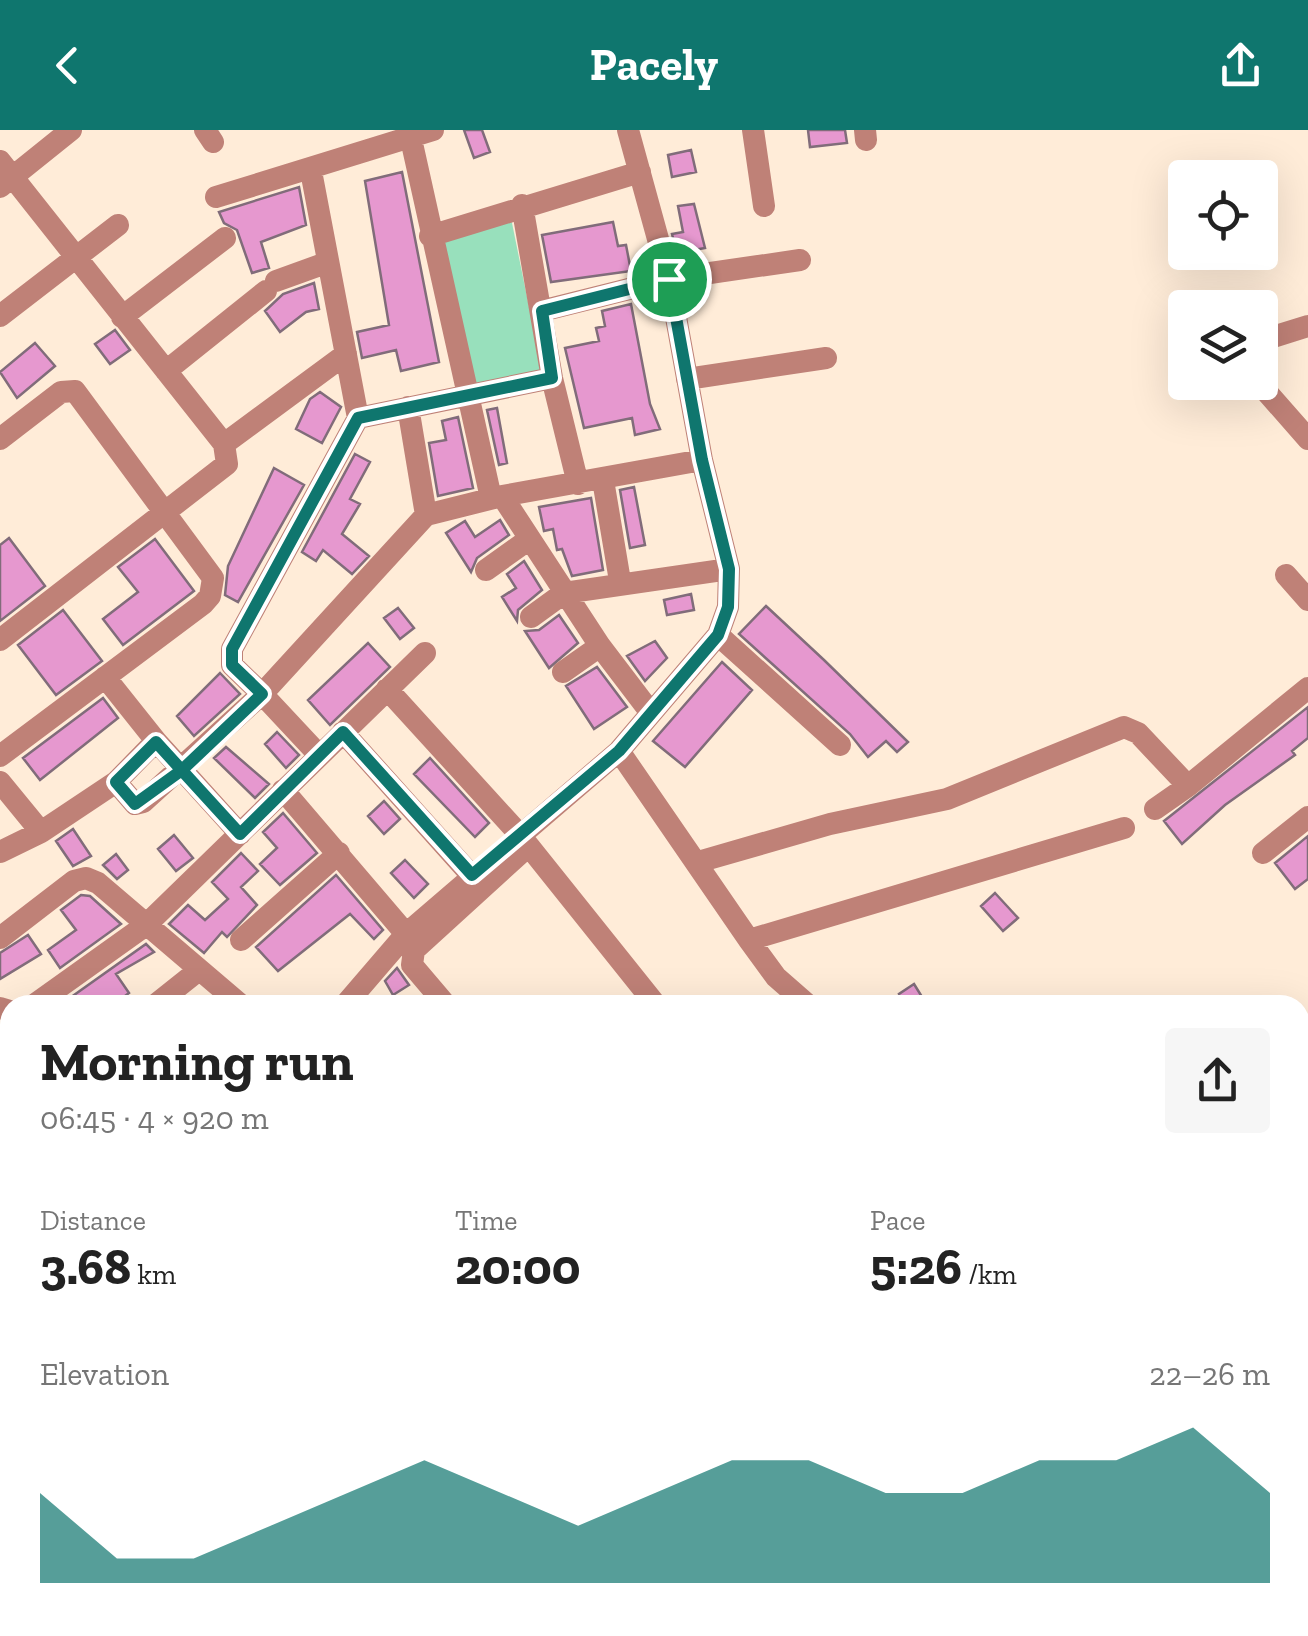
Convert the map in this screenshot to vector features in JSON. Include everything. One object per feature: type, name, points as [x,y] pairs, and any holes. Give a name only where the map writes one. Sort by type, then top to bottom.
[{"type":"street","points":[[0,640],[228,464],[224,444],[4,175],[72,130]]},
{"type":"street","points":[[438,995],[412,965],[414,950],[619,751],[718,635],[728,607],[729,569],[702,460],[669,279],[628,130]]},
{"type":"street","points":[[753,130],[764,206]]},
{"type":"street","points":[[216,197],[311,171],[418,133],[430,236],[466,395],[496,497],[651,713]]},
{"type":"street","points":[[311,171],[358,418],[232,649],[232,665],[319,755]]},
{"type":"street","points":[[430,236],[640,172]]},
{"type":"street","points":[[522,205],[552,378],[578,484]]},
{"type":"street","points":[[0,316],[118,225]]},
{"type":"street","points":[[122,317],[226,238]]},
{"type":"street","points":[[542,311],[669,279],[800,260]]},
{"type":"street","points":[[166,371],[271,286],[326,263]]},
{"type":"street","points":[[1278,335],[1308,326]]},
{"type":"street","points":[[224,444],[346,354]]},
{"type":"street","points":[[687,378],[826,358]]},
{"type":"street","points":[[358,418],[552,378]]},
{"type":"street","points":[[0,439],[61,392],[75,391],[213,578],[210,596],[0,756]]},
{"type":"street","points":[[1274,400],[1308,439]]},
{"type":"street","points":[[408,407],[426,516]]},
{"type":"street","points":[[116,782],[135,804],[182,770],[262,694],[426,516],[496,497],[702,460]]},
{"type":"street","points":[[602,480],[620,581]]},
{"type":"street","points":[[486,570],[528,540]]},
{"type":"street","points":[[532,617],[564,593],[620,581],[729,569]]},
{"type":"street","points":[[1286,575],[1308,600]]},
{"type":"street","points":[[718,635],[840,745]]},
{"type":"street","points":[[562,672],[600,646]]},
{"type":"street","points":[[48,995],[146,925],[426,653]]},
{"type":"street","points":[[105,677],[156,742],[240,834]]},
{"type":"street","points":[[1154,809],[1308,688]]},
{"type":"street","points":[[388,689],[524,840],[648,995]]},
{"type":"street","points":[[698,862],[830,824],[947,799],[996,782],[1116,728],[1138,733],[1188,786]]},
{"type":"street","points":[[343,732],[472,875]]},
{"type":"street","points":[[0,852],[41,832],[116,782],[156,742]]},
{"type":"street","points":[[619,751],[748,940],[776,977],[797,995]]},
{"type":"street","points":[[0,782],[41,832]]},
{"type":"street","points":[[283,790],[406,934]]},
{"type":"street","points":[[1262,853],[1308,816]]},
{"type":"street","points":[[748,940],[1124,828]]},
{"type":"street","points":[[354,995],[406,934],[472,875],[524,840]]},
{"type":"street","points":[[241,940],[339,853]]},
{"type":"street","points":[[0,938],[74,882],[86,878],[98,883],[228,995]]},
{"type":"street","points":[[168,995],[199,970]]},
{"type":"green space","points":[[511,218],[542,371],[475,385],[444,240]]},
{"type":"building","points":[[464,130],[482,130],[490,152],[474,158]]},
{"type":"building","points":[[808,130],[845,130],[847,143],[810,147]]},
{"type":"building","points":[[691,150],[696,172],[672,177],[668,155]]},
{"type":"building","points":[[402,172],[439,362],[401,371],[396,350],[362,358],[357,332],[389,325],[365,181]]},
{"type":"building","points":[[299,187],[306,225],[261,242],[269,268],[252,273],[237,230],[224,223],[219,212]]},
{"type":"building","points":[[694,204],[705,248],[677,253],[672,234],[683,232],[678,206]]},
{"type":"building","points":[[613,222],[618,246],[626,245],[631,271],[551,282],[542,235]]},
{"type":"building","points":[[314,283],[319,309],[306,312],[280,332],[265,311],[283,294]]},
{"type":"building","points":[[631,304],[650,404],[660,429],[635,435],[632,418],[584,428],[565,348],[599,341],[596,328],[605,326],[602,311]]},
{"type":"building","points":[[115,330],[130,350],[110,364],[95,344]]},
{"type":"building","points":[[35,343],[55,366],[17,398],[0,372]]},
{"type":"building","points":[[320,392],[341,407],[322,443],[296,429],[310,399]]},
{"type":"building","points":[[497,408],[507,463],[499,465],[487,410]]},
{"type":"building","points":[[458,417],[473,488],[438,496],[429,443],[446,440],[442,421]]},
{"type":"building","points":[[355,454],[370,462],[350,499],[360,504],[342,534],[369,556],[352,574],[323,550],[316,561],[302,552]]},
{"type":"building","points":[[274,468],[304,485],[238,602],[225,595],[228,566]]},
{"type":"building","points":[[634,487],[645,545],[630,548],[620,490]]},
{"type":"building","points":[[591,498],[603,570],[572,576],[562,549],[557,550],[553,529],[544,531],[539,507]]},
{"type":"building","points":[[500,520],[509,535],[477,558],[471,572],[446,533],[465,521],[475,537]]},
{"type":"building","points":[[9,538],[45,586],[0,621],[0,545]]},
{"type":"building","points":[[155,539],[194,591],[123,645],[103,619],[138,592],[118,567]]},
{"type":"building","points":[[524,561],[542,590],[518,610],[517,621],[502,597],[516,588],[507,574]]},
{"type":"building","points":[[691,594],[694,610],[667,615],[664,600]]},
{"type":"building","points":[[766,606],[908,742],[897,752],[886,741],[868,757],[850,734],[739,634]]},
{"type":"building","points":[[398,608],[414,628],[400,639],[384,618]]},
{"type":"building","points":[[63,610],[102,661],[56,695],[18,645]]},
{"type":"building","points":[[559,615],[578,643],[549,668],[525,631],[539,630]]},
{"type":"building","points":[[655,641],[667,658],[645,681],[627,656]]},
{"type":"building","points":[[368,643],[390,667],[330,725],[308,700]]},
{"type":"building","points":[[722,662],[752,690],[685,767],[653,741]]},
{"type":"building","points":[[597,667],[627,707],[594,729],[566,686]]},
{"type":"building","points":[[220,673],[240,694],[194,736],[177,716]]},
{"type":"building","points":[[103,698],[118,718],[40,780],[23,758]]},
{"type":"building","points":[[1308,707],[1308,738],[1292,751],[1295,755],[1225,805],[1182,844],[1164,821]]},
{"type":"building","points":[[277,732],[299,755],[286,768],[265,744]]},
{"type":"building","points":[[226,747],[269,784],[255,798],[214,758]]},
{"type":"building","points":[[430,758],[489,823],[475,837],[414,774]]},
{"type":"building","points":[[384,801],[400,819],[384,834],[368,816]]},
{"type":"building","points":[[283,813],[317,853],[280,885],[260,864],[277,848],[263,832]]},
{"type":"building","points":[[73,829],[91,856],[73,866],[56,841]]},
{"type":"building","points":[[174,835],[193,858],[176,871],[158,849]]},
{"type":"building","points":[[1308,836],[1308,879],[1295,889],[1275,863]]},
{"type":"building","points":[[241,853],[258,871],[241,887],[257,905],[227,937],[222,932],[204,953],[169,924],[188,905],[205,920],[228,899],[212,882]]},
{"type":"building","points":[[116,854],[128,870],[117,879],[103,865]]},
{"type":"building","points":[[405,860],[428,884],[414,898],[391,873]]},
{"type":"building","points":[[336,875],[383,930],[374,939],[350,914],[278,971],[256,947]]},
{"type":"building","points":[[995,893],[1018,918],[1003,931],[981,906]]},
{"type":"building","points":[[81,895],[90,896],[121,924],[60,968],[48,950],[76,930],[61,910]]},
{"type":"building","points":[[28,935],[41,954],[0,979],[0,953]]},
{"type":"building","points":[[146,944],[154,952],[116,974],[129,993],[126,995],[74,995]]},
{"type":"building","points":[[397,968],[409,985],[393,995],[385,981]]},
{"type":"building","points":[[914,984],[921,995],[900,995]]},
{"type":"route","points":[[669,279],[542,311],[552,378],[358,418],[232,649],[232,665],[262,694],[182,770],[143,802],[135,804],[116,782],[156,742],[182,770],[240,834],[343,732],[472,875],[619,751],[718,635],[728,607],[729,569],[702,460],[669,279]]}]
